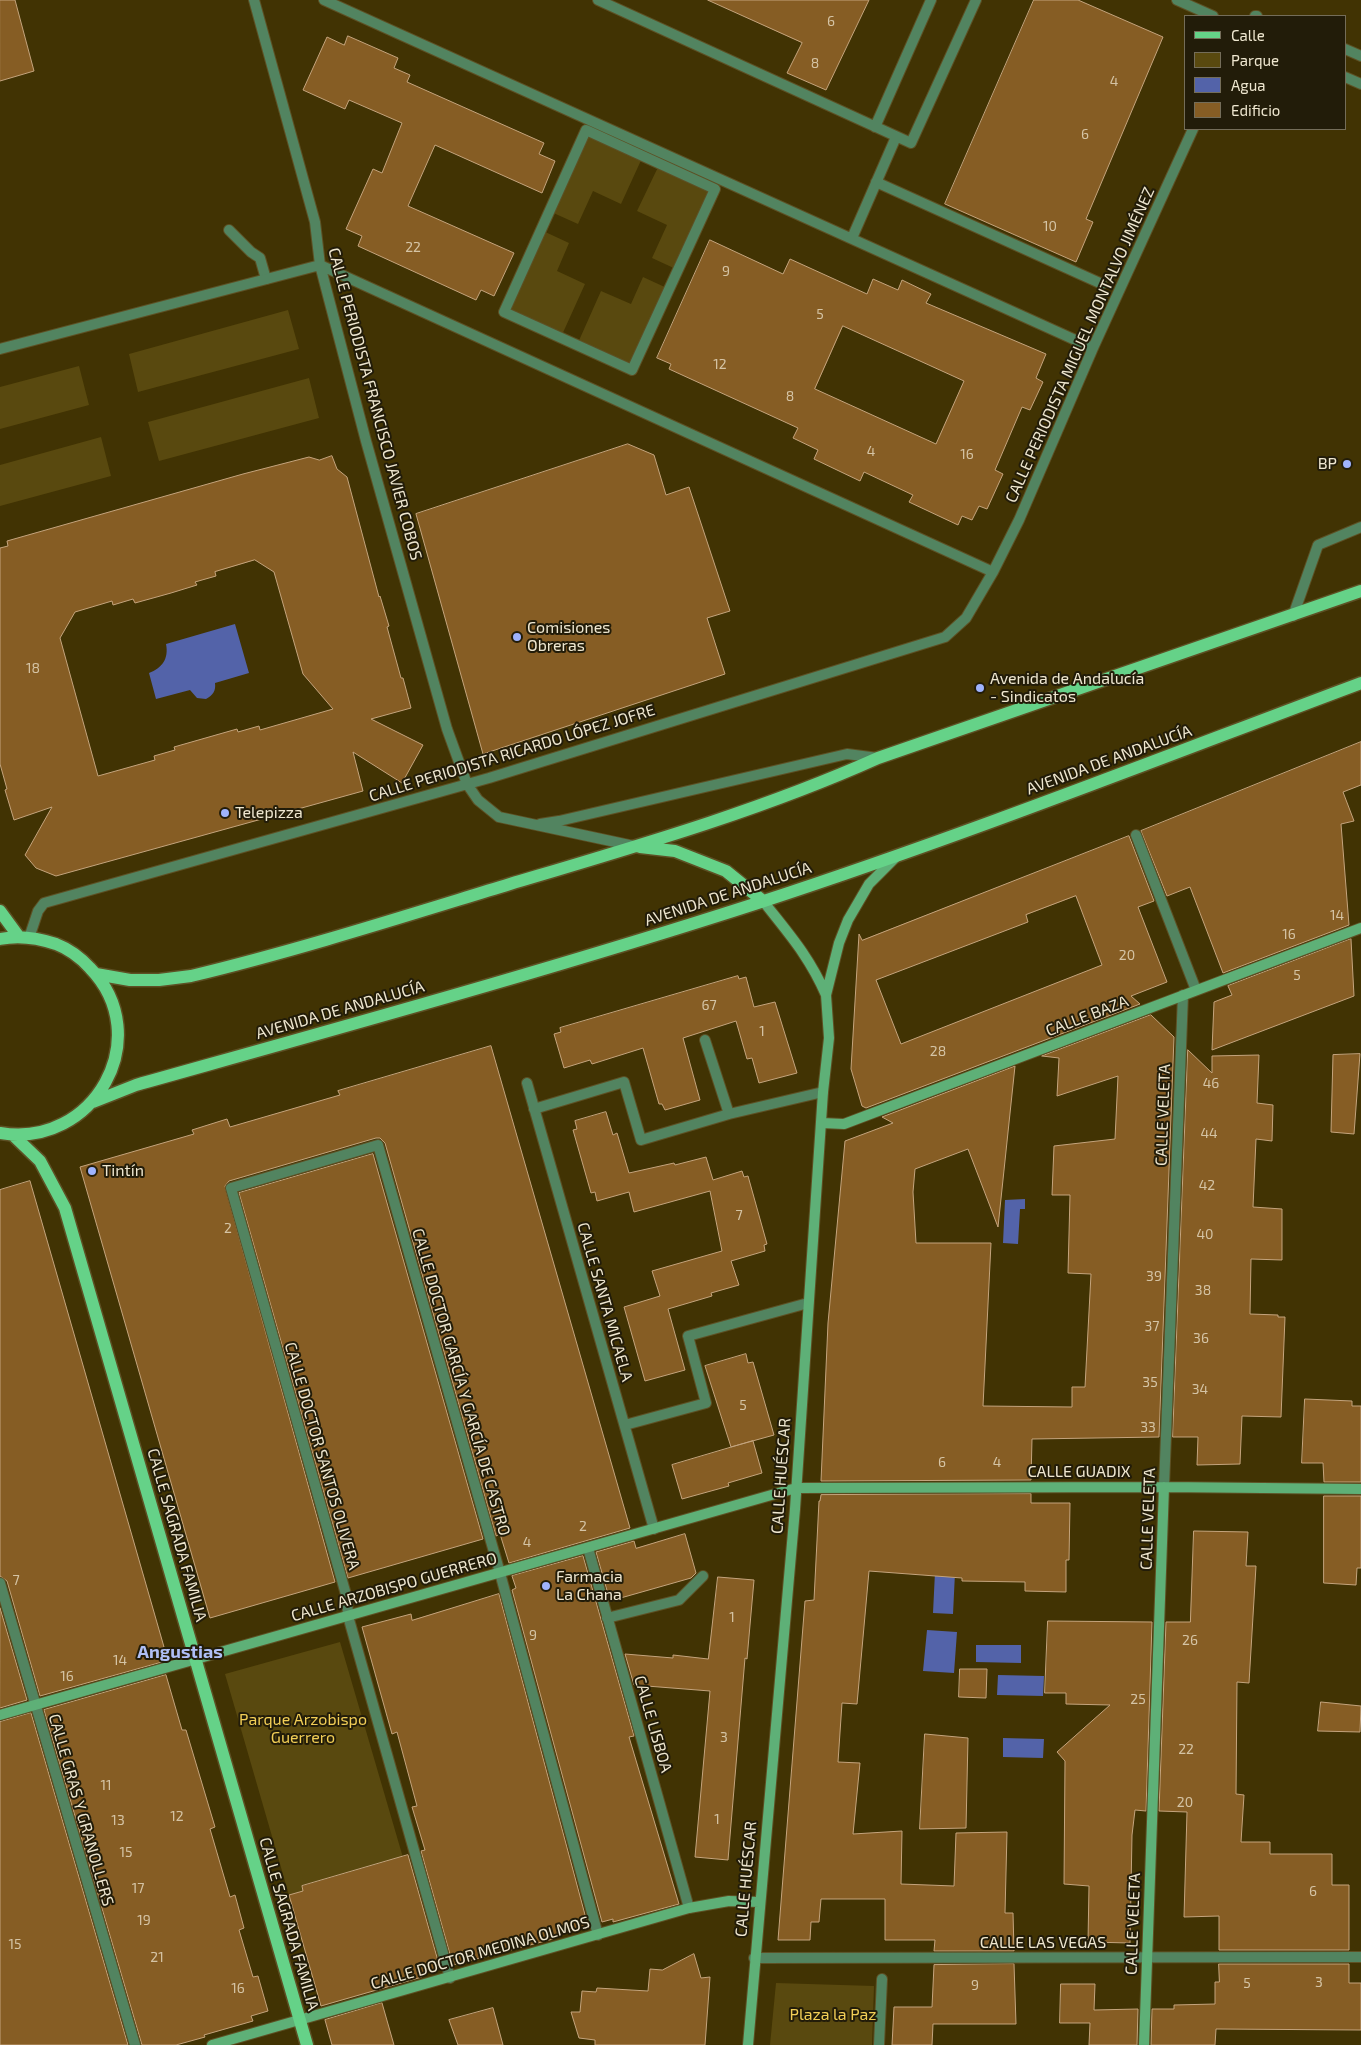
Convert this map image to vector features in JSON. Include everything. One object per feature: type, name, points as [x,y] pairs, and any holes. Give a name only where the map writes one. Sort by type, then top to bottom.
[{"type":"main road","points":[[96,974],[130,980],[159,980],[191,976],[386,922],[635,846],[822,783],[878,758],[1361,591]]},
{"type":"main road","name":"AVENIDA DE ANDALUCÍA","points":[[93,1102],[136,1085],[509,980],[763,901],[896,857],[1361,683]]},
{"type":"main road","points":[[635,846],[676,851],[726,872],[763,901]]},
{"type":"main road","points":[[0,911],[24,937]]},
{"type":"main road","points":[[0,939],[24,937],[45,941],[61,946],[83,961],[103,983],[112,1003],[118,1034],[114,1062],[109,1076],[93,1102],[75,1118],[44,1132],[13,1135],[0,1133]]},
{"type":"main road","name":"CALLE SAGRADA FAMILIA","points":[[13,1135],[40,1161],[66,1208],[307,2045]]},
{"type":"street","name":"CALLE PERIODISTA FRANCISCO JAVIER COBOS","points":[[254,0],[315,222],[320,265],[366,441],[447,729],[467,784],[478,800],[499,817],[635,846]]},
{"type":"street","points":[[324,0],[1094,348]]},
{"type":"street","points":[[598,0],[911,143],[976,0]]},
{"type":"street","points":[[875,127],[931,0]]},
{"type":"street","points":[[1177,0],[1211,15]]},
{"type":"street","points":[[1346,49],[1361,56]]},
{"type":"street","points":[[1346,77],[1361,84]]},
{"type":"street","points":[[586,130],[715,188],[632,370],[504,312],[586,130]]},
{"type":"street","name":"CALLE PERIODISTA MIGUEL MONTALVO JIMÉNEZ","points":[[993,572],[1019,520],[1193,130]]},
{"type":"street","points":[[852,238],[896,137]]},
{"type":"street","points":[[876,182],[1102,284]]},
{"type":"street","points":[[229,230],[251,252],[260,258],[266,279]]},
{"type":"street","points":[[0,349],[320,265],[993,572]]},
{"type":"street","points":[[1293,616],[1318,545],[1361,527]]},
{"type":"street","name":"CALLE PERIODISTA RICARDO LÓPEZ JOFRE","points":[[24,937],[38,910],[44,903],[467,784],[945,637],[966,618],[993,572]]},
{"type":"street","points":[[530,825],[559,821],[847,754],[878,758]]},
{"type":"street","points":[[1136,835],[1196,990]]},
{"type":"street","name":"CALLE HUÉSCAR","points":[[748,2045],[796,1488],[822,1123],[822,1092],[829,1038],[826,995],[839,943],[848,920],[869,884],[896,857]]},
{"type":"street","name":"CALLE HUÉSCAR","points":[[763,901],[803,951],[815,970],[826,995]]},
{"type":"street","name":"CALLE BAZA","points":[[822,1123],[844,1124],[1361,928]]},
{"type":"street","name":"CALLE VELETA","points":[[1144,2045],[1183,995]]},
{"type":"street","points":[[706,1040],[729,1114]]},
{"type":"street","points":[[534,1109],[624,1082],[641,1140],[729,1114],[822,1092]]},
{"type":"street","name":"CALLE SANTA MICAELA","points":[[527,1083],[654,1528]]},
{"type":"street","name":"CALLE DOCTOR GARCÍA Y GARCÍA DE CASTRO","points":[[302,1167],[378,1145],[500,1572],[598,1935]]},
{"type":"street","name":"CALLE DOCTOR SANTOS OLIVERA","points":[[302,1167],[231,1188],[347,1598],[348,1616],[450,1978]]},
{"type":"street","points":[[625,1425],[706,1403],[688,1336],[808,1304]]},
{"type":"street","name":"CALLE GUADIX","points":[[796,1488],[1164,1486],[1361,1490]]},
{"type":"street","name":"CALLE ARZOBISPO GUERRERO","points":[[0,1715],[796,1488]]},
{"type":"street","name":"CALLE LISBOA","points":[[588,1548],[689,1908]]},
{"type":"street","points":[[607,1618],[679,1600],[703,1576]]},
{"type":"street","name":"CALLE GRAS Y GRANOLLERS","points":[[0,1583],[135,2045]]},
{"type":"street","name":"CALLE DOCTOR MEDINA OLMOS","points":[[212,2045],[689,1908],[730,1901],[759,1902]]},
{"type":"street","name":"CALLE LAS VEGAS","points":[[754,1958],[1361,1957]]},
{"type":"street","points":[[879,2045],[882,1979]]},
{"type":"green space","points":[[586,130],[643,156],[621,204],[593,191],[578,224],[549,211]]},
{"type":"green space","points":[[660,163],[715,189],[678,270],[652,258],[667,225],[637,211]]},
{"type":"green space","points":[[541,230],[569,243],[557,271],[585,284],[561,337],[504,312]]},
{"type":"green space","points":[[643,277],[669,289],[632,370],[577,345],[601,291],[631,304]]},
{"type":"green space","points":[[288,310],[299,349],[138,392],[129,354]]},
{"type":"green space","points":[[79,366],[89,405],[0,429],[0,387]]},
{"type":"green space","points":[[309,378],[319,418],[159,461],[148,422]]},
{"type":"green space","points":[[101,437],[111,476],[0,506],[0,465]]},
{"type":"green space","name":"Parque Arzobispo Guerrero","points":[[340,1642],[404,1861],[389,1865],[388,1861],[303,1885],[303,1891],[289,1895],[225,1674]]},
{"type":"green space","name":"Plaza la Paz","points":[[776,1983],[874,1986],[872,2045],[770,2045]]},
{"type":"water","points":[[235,624],[249,673],[215,683],[214,692],[206,699],[197,698],[190,690],[156,699],[149,673],[161,666],[166,654],[166,644]]},
{"type":"water","points":[[1025,1199],[1025,1209],[1020,1209],[1018,1244],[1003,1243],[1005,1200]]},
{"type":"water","points":[[935,1572],[955,1573],[953,1614],[933,1613]]},
{"type":"water","points":[[927,1630],[957,1632],[954,1673],[923,1671]]},
{"type":"water","points":[[976,1645],[1021,1645],[1021,1663],[976,1662]]},
{"type":"water","points":[[998,1675],[1044,1676],[1043,1696],[997,1695]]},
{"type":"water","points":[[1003,1738],[1044,1739],[1043,1758],[1003,1757]]},
{"type":"building","points":[[0,0],[15,0],[34,71],[0,81]]},
{"type":"building","points":[[708,0],[869,0],[826,90],[787,73],[802,43]]},
{"type":"building","points":[[1034,0],[1078,0],[1163,37],[1086,219],[1093,222],[1076,262],[945,204]]},
{"type":"building","points":[[348,36],[398,58],[394,68],[410,75],[407,82],[544,143],[539,154],[555,161],[542,193],[435,145],[408,206],[514,253],[494,296],[481,290],[476,300],[358,246],[362,236],[346,229],[373,169],[382,173],[402,123],[349,100],[345,109],[303,90],[327,37],[344,45]]},
{"type":"building","points":[[710,240],[783,274],[790,259],[867,294],[873,279],[898,290],[902,280],[931,294],[926,303],[1046,354],[1036,378],[1043,382],[1030,410],[1022,407],[995,470],[1003,474],[987,509],[979,506],[972,520],[962,516],[958,525],[909,502],[913,495],[864,472],[860,481],[814,459],[818,450],[793,438],[798,428],[669,369],[671,364],[657,358]],"holes":[[[843,326],[964,381],[936,444],[815,389]]]},
{"type":"building","points":[[628,444],[654,455],[666,495],[689,487],[730,611],[707,618],[725,674],[483,754],[416,514]]},
{"type":"building","points":[[332,456],[337,469],[347,477],[379,597],[389,626],[387,627],[401,678],[403,678],[411,708],[371,719],[423,745],[402,783],[353,752],[363,791],[56,876],[36,868],[25,855],[52,807],[14,820],[0,764],[0,548],[8,546],[7,541],[243,474],[309,457],[319,460]],"holes":[[[255,560],[274,572],[303,674],[333,709],[260,730],[259,726],[238,732],[237,729],[174,747],[175,750],[154,756],[155,760],[98,776],[60,638],[75,612],[112,601],[113,605],[133,599],[135,603],[171,593],[197,585],[195,582],[216,576],[215,572]]]},
{"type":"building","points":[[1361,742],[1361,785],[1343,792],[1354,821],[1341,824],[1349,925],[1223,973],[1190,887],[1167,896],[1141,831]]},
{"type":"building","points":[[1129,836],[1154,901],[1138,907],[1167,982],[1131,996],[1140,1004],[866,1108],[862,1106],[851,1069],[859,934],[862,940]],"holes":[[[1076,896],[1102,965],[901,1044],[876,980],[1028,922],[1026,915]]]},
{"type":"building","points":[[1351,939],[1354,996],[1212,1050],[1214,1002],[1232,995],[1228,986]]},
{"type":"building","points":[[738,976],[739,979],[746,977],[754,1007],[775,1002],[797,1073],[759,1083],[752,1058],[747,1059],[736,1021],[683,1038],[700,1100],[665,1110],[662,1104],[659,1104],[643,1048],[592,1064],[590,1060],[564,1068],[554,1034],[561,1032],[560,1028]]},
{"type":"building","points":[[1151,1015],[1174,1037],[1159,1437],[1032,1439],[1031,1480],[821,1481],[828,1323],[845,1141],[893,1123],[882,1117],[1015,1066],[998,1227],[968,1149],[915,1169],[913,1192],[916,1243],[991,1243],[983,1406],[1072,1407],[1072,1387],[1085,1387],[1091,1274],[1068,1273],[1070,1195],[1052,1195],[1054,1146],[1115,1139],[1118,1076],[1057,1096],[1059,1058],[1042,1056]]},
{"type":"building","points":[[491,1046],[630,1528],[509,1563],[500,1534],[496,1536],[385,1143],[380,1138],[376,1138],[229,1181],[225,1186],[335,1582],[210,1618],[80,1167],[194,1134],[192,1130],[227,1119],[230,1127],[340,1095],[338,1091]]},
{"type":"building","points":[[1188,1050],[1212,1073],[1212,1056],[1259,1055],[1257,1103],[1273,1105],[1272,1141],[1256,1139],[1253,1207],[1282,1209],[1282,1260],[1251,1259],[1250,1314],[1285,1317],[1281,1417],[1242,1416],[1240,1464],[1197,1465],[1198,1437],[1173,1437]]},
{"type":"building","points":[[1360,1054],[1354,1134],[1331,1132],[1333,1055]]},
{"type":"building","points":[[606,1112],[613,1135],[617,1133],[629,1173],[674,1163],[675,1165],[706,1157],[713,1180],[742,1171],[744,1177],[748,1176],[767,1244],[764,1245],[765,1251],[731,1261],[739,1285],[711,1293],[712,1296],[668,1309],[685,1370],[645,1381],[624,1307],[660,1296],[652,1271],[722,1251],[710,1191],[634,1212],[629,1192],[597,1201],[595,1192],[591,1193],[573,1130],[577,1129],[575,1121]]},
{"type":"building","points":[[373,1154],[483,1539],[348,1578],[239,1193]]},
{"type":"building","points":[[30,1181],[164,1647],[159,1649],[162,1662],[40,1696],[7,1581],[0,1576],[0,1190]]},
{"type":"building","points":[[746,1354],[748,1363],[753,1362],[774,1435],[731,1447],[705,1366]]},
{"type":"building","points":[[1305,1399],[1352,1401],[1352,1406],[1361,1406],[1361,1482],[1324,1482],[1323,1463],[1302,1463]]},
{"type":"building","points":[[753,1441],[762,1473],[728,1483],[729,1486],[682,1499],[672,1465]]},
{"type":"building","points":[[1031,1494],[1031,1503],[1070,1503],[1069,1560],[1066,1560],[1066,1592],[1025,1591],[1025,1582],[962,1581],[962,1578],[869,1571],[857,1704],[842,1703],[838,1762],[860,1763],[853,1834],[902,1831],[901,1884],[954,1886],[956,1833],[1007,1832],[1005,1913],[1013,1913],[1014,1951],[934,1951],[935,1940],[885,1940],[885,1899],[821,1899],[819,1922],[811,1922],[810,1940],[778,1940],[805,1601],[814,1600],[819,1501],[821,1495]]},
{"type":"building","points":[[1324,1496],[1361,1496],[1361,1568],[1357,1568],[1356,1585],[1324,1583]]},
{"type":"building","points":[[1194,1531],[1248,1532],[1246,1566],[1256,1566],[1249,1683],[1237,1682],[1236,1794],[1244,1795],[1241,1842],[1270,1842],[1270,1854],[1332,1854],[1332,1885],[1349,1885],[1349,1950],[1219,1950],[1219,1916],[1184,1917],[1187,1812],[1159,1811],[1166,1622],[1190,1622]]},
{"type":"building","points":[[685,1534],[696,1573],[691,1578],[610,1601],[596,1552],[634,1541],[636,1548]]},
{"type":"building","points":[[583,1556],[634,1736],[629,1737],[679,1904],[613,1922],[613,1919],[602,1922],[512,1590],[516,1588],[512,1576]]},
{"type":"building","points":[[718,1577],[754,1580],[747,1659],[745,1658],[728,1860],[695,1857],[710,1691],[634,1685],[625,1654],[673,1658],[673,1655],[708,1659]]},
{"type":"building","points":[[499,1594],[588,1926],[552,1936],[553,1939],[453,1965],[421,1851],[425,1850],[412,1807],[417,1806],[397,1732],[392,1734],[362,1627],[411,1614],[412,1620]]},
{"type":"building","points":[[0,1608],[27,1700],[0,1708]]},
{"type":"building","points":[[1048,1621],[1152,1622],[1146,1811],[1135,1810],[1132,1835],[1130,1943],[1088,1942],[1089,1886],[1064,1884],[1065,1761],[1057,1752],[1110,1705],[1066,1704],[1066,1693],[1045,1693]]},
{"type":"building","points":[[960,1669],[987,1669],[986,1698],[959,1697]]},
{"type":"building","points":[[166,1675],[182,1730],[186,1730],[215,1827],[210,1829],[230,1897],[235,1895],[244,1928],[239,1930],[253,1977],[258,1976],[268,2011],[251,2016],[253,2021],[176,2045],[142,2045],[44,1710]]},
{"type":"building","points":[[1321,1702],[1361,1706],[1360,1732],[1318,1731]]},
{"type":"building","points":[[31,1713],[128,2045],[0,2045],[0,1722]]},
{"type":"building","points":[[925,1734],[968,1738],[966,1828],[920,1829]]},
{"type":"building","points":[[408,1855],[440,1968],[421,1974],[422,1977],[321,2006],[289,1895],[303,1891],[302,1886]]},
{"type":"building","points":[[694,1954],[701,1978],[710,1977],[705,2045],[595,2045],[595,2040],[579,2038],[571,2012],[580,2012],[582,1991],[596,1992],[597,1988],[648,1991],[650,1969],[662,1970]]},
{"type":"building","points":[[1014,1964],[1016,2024],[933,2024],[932,2045],[892,2045],[894,2007],[932,2007],[934,1965]]},
{"type":"building","points":[[1219,1964],[1349,1964],[1349,1983],[1361,1983],[1361,2030],[1216,2029],[1215,2045],[1151,2045],[1152,2009],[1174,2009],[1174,2005],[1215,2004],[1215,1982],[1219,1982]]},
{"type":"building","points":[[1061,1984],[1095,1984],[1094,2010],[1138,2009],[1137,2045],[1089,2045],[1090,2023],[1060,2023]]},
{"type":"building","points":[[382,2003],[394,2045],[332,2045],[325,2020]]},
{"type":"building","points":[[493,2008],[503,2045],[458,2045],[449,2020]]},
{"type":"place","name":"BP","points":[[1347,464]]},
{"type":"place","name":"Comisiones Obreras","points":[[517,637]]},
{"type":"place","name":"Avenida de Andalucía - Sindicatos","points":[[980,688]]},
{"type":"place","name":"Telepizza","points":[[225,813]]},
{"type":"place","name":"Tintín","points":[[92,1171]]},
{"type":"place","name":"Farmacia La Chana","points":[[546,1586]]},
{"type":"district","name":"Angustias","points":[[180,1652]]}]
